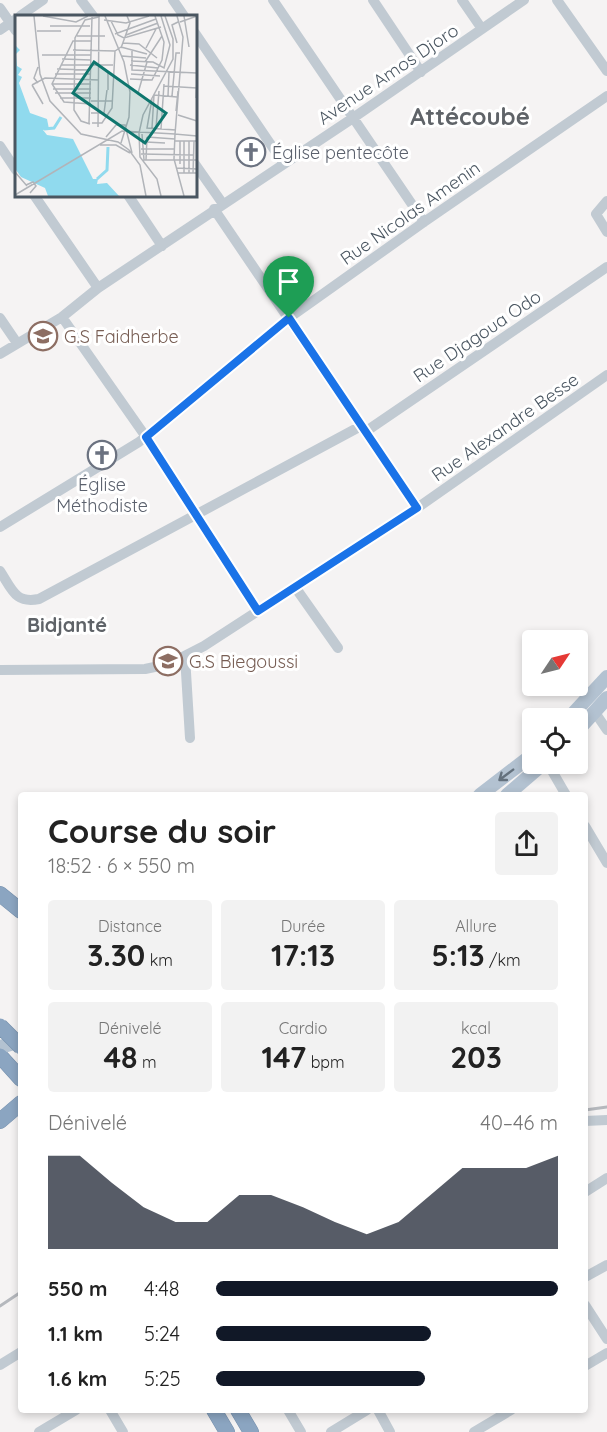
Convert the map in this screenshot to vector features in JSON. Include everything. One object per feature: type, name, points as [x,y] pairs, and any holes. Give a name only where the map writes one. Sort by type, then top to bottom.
[{"type":"highway","points":[[0,894],[18,908]]},
{"type":"highway","points":[[0,1026],[18,1044]]},
{"type":"highway","points":[[0,1056],[18,1076]]},
{"type":"highway","points":[[2,1120],[18,1106]]},
{"type":"highway","points":[[216,1413],[226,1432]]},
{"type":"highway","points":[[240,1413],[251,1432]]},
{"type":"main road","points":[[578,708],[607,677]]},
{"type":"main road","points":[[588,718],[607,698]]},
{"type":"main road","points":[[484,792],[522,763]]},
{"type":"main road","points":[[510,792],[531,774]]},
{"type":"main road","points":[[0,1035],[18,1030]]},
{"type":"main road","points":[[0,1047],[18,1042]]},
{"type":"street","points":[[25,15],[43,0]]},
{"type":"street","points":[[81,0],[92,15]]},
{"type":"street","points":[[172,0],[183,15]]},
{"type":"street","points":[[273,0],[423,222]]},
{"type":"street","points":[[373,0],[421,72]]},
{"type":"street","points":[[462,0],[482,29]]},
{"type":"street","name":"Avenue Amos Djoro","points":[[0,354],[62,317],[98,288],[525,0]]},
{"type":"street","points":[[556,0],[607,71]]},
{"type":"street","points":[[0,8],[15,21]]},
{"type":"street","points":[[0,30],[15,22]]},
{"type":"street","points":[[196,34],[284,164]]},
{"type":"street","name":"Rue Nicolas Amenin","points":[[0,527],[146,437],[289,318],[423,222],[607,96]]},
{"type":"street","points":[[0,146],[15,168]]},
{"type":"street","points":[[196,166],[218,207],[289,318],[417,508]]},
{"type":"street","points":[[35,196],[98,288]]},
{"type":"street","points":[[129,196],[162,246]]},
{"type":"street","points":[[607,201],[596,214],[607,232]]},
{"type":"street","name":"Rue Djagoua Odo","points":[[0,571],[19,598],[27,601],[39,598],[363,429],[607,267]]},
{"type":"street","points":[[62,317],[146,437],[258,611]]},
{"type":"street","points":[[0,318],[16,343]]},
{"type":"street","name":"Rue Alexandre Besse","points":[[0,670],[145,669],[169,664],[204,646],[417,508],[607,375]]},
{"type":"street","points":[[295,587],[338,648]]},
{"type":"street","points":[[185,656],[190,738]]},
{"type":"street","points":[[594,711],[607,730]]},
{"type":"street","points":[[554,774],[564,792]]},
{"type":"street","points":[[588,831],[607,863]]},
{"type":"street","points":[[588,1121],[607,1120]]},
{"type":"street","points":[[588,1189],[607,1178]]},
{"type":"street","points":[[588,1275],[607,1264]]},
{"type":"street","points":[[588,1310],[607,1339]]},
{"type":"street","points":[[588,1364],[607,1353]]},
{"type":"street","points":[[0,1365],[18,1354]]},
{"type":"street","points":[[39,1432],[71,1413]]},
{"type":"street","points":[[112,1413],[123,1432]]},
{"type":"street","points":[[290,1413],[301,1432]]},
{"type":"street","points":[[331,1432],[362,1413]]},
{"type":"street","points":[[380,1413],[390,1432]]},
{"type":"street","points":[[474,1432],[506,1413]]},
{"type":"railway","points":[[588,1110],[607,1107]]},
{"type":"railway","points":[[0,1306],[18,1294]]},
{"type":"place","name":"Église pentecôte","points":[[251,152]]},
{"type":"place","name":"G.S Faidherbe","points":[[43,336]]},
{"type":"place","name":"Église Méthodiste","points":[[102,455]]},
{"type":"place","name":"G.S Biegoussi","points":[[168,661]]},
{"type":"district","name":"Attécoubé","points":[[470,116]]},
{"type":"district","name":"Bidjanté","points":[[67,624]]},
{"type":"route","points":[[289,318],[417,508],[258,611],[146,437],[289,318]]}]
